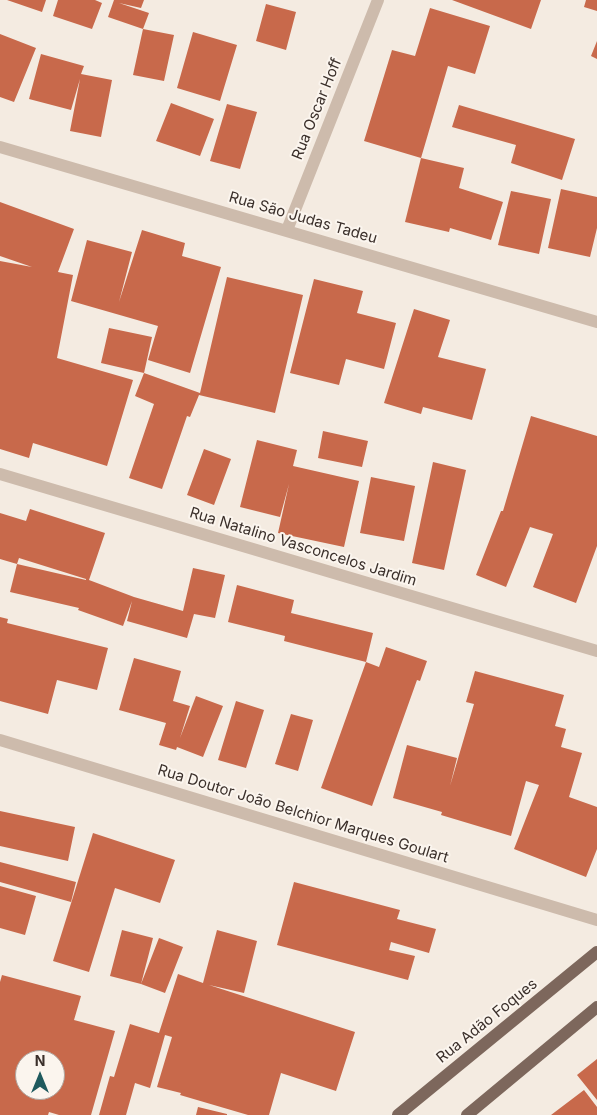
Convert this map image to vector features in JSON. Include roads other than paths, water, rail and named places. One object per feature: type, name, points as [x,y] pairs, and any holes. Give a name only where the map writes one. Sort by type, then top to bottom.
[{"type":"main road","name":"Rua Adão Foques","points":[[398,1115],[597,952]]},
{"type":"main road","points":[[467,1115],[597,1007]]},
{"type":"street","name":"Rua Oscar Hoff","points":[[287,230],[378,0]]},
{"type":"street","name":"Rua São Judas Tadeu","points":[[0,147],[597,322]]},
{"type":"street","name":"Rua Natalino Vasconcelos Jardim","points":[[0,474],[597,651]]},
{"type":"street","name":"Rua Doutor João Belchior Marques Goulart","points":[[0,740],[597,920]]}]
